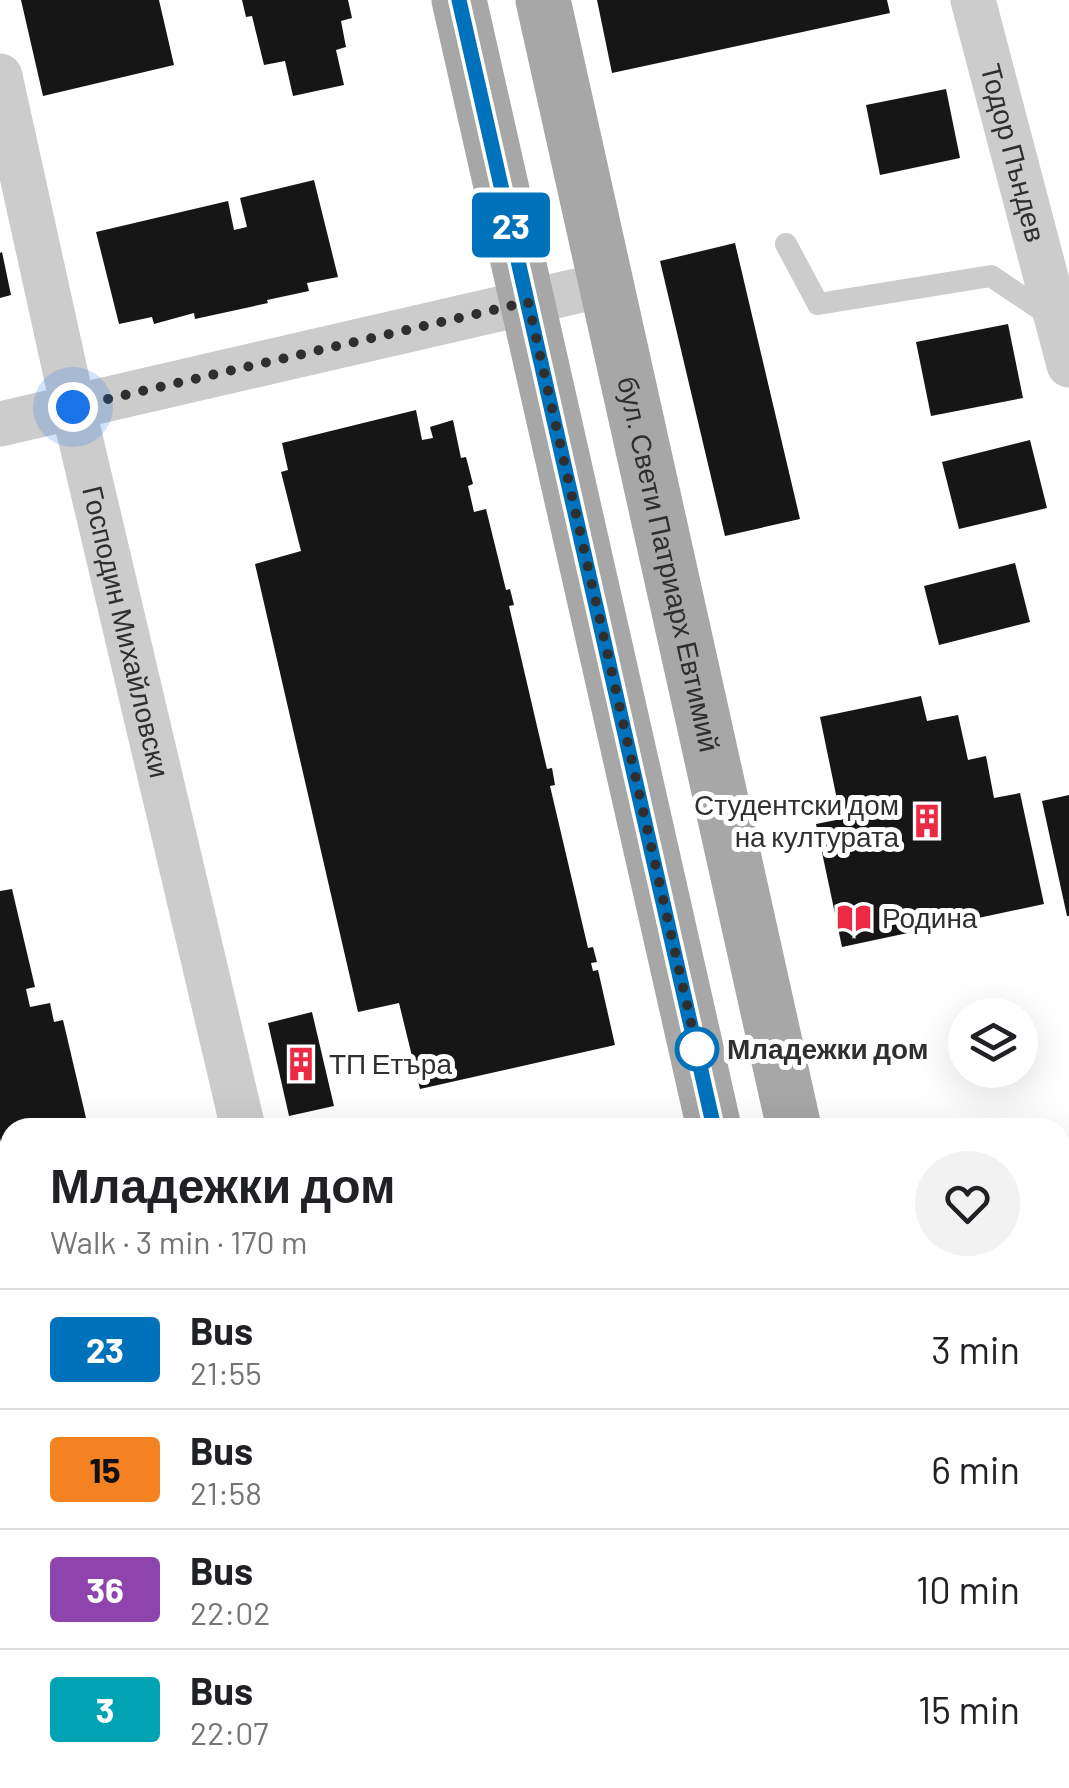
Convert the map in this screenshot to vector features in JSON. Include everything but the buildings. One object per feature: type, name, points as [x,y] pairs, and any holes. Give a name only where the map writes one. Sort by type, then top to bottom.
[{"type":"main road","points":[[460,0],[712,1118]]},
{"type":"main road","name":"бул. Свети Патриарх Евтимий","points":[[543,0],[792,1118]]},
{"type":"street","name":"Тодор Пъндев","points":[[973,0],[1066,335]]},
{"type":"street","name":"Господин Михайловски","points":[[0,76],[11,174],[73,407],[242,1118]]},
{"type":"street","points":[[0,424],[606,284]]},
{"type":"lane","points":[[786,244],[818,304],[991,276],[1066,335]]},
{"type":"bus line","name":"23","points":[[459,0],[712,1118]]},
{"type":"place","name":"Студентски дом на културата","points":[[927,821]]},
{"type":"place","name":"Родина","points":[[854,918]]},
{"type":"place","name":"Младежки дом","points":[[697,1049]]},
{"type":"place","name":"ТП Етъра","points":[[301,1064]]},
{"type":"route","points":[[73,407],[528,302],[697,1049]]}]
